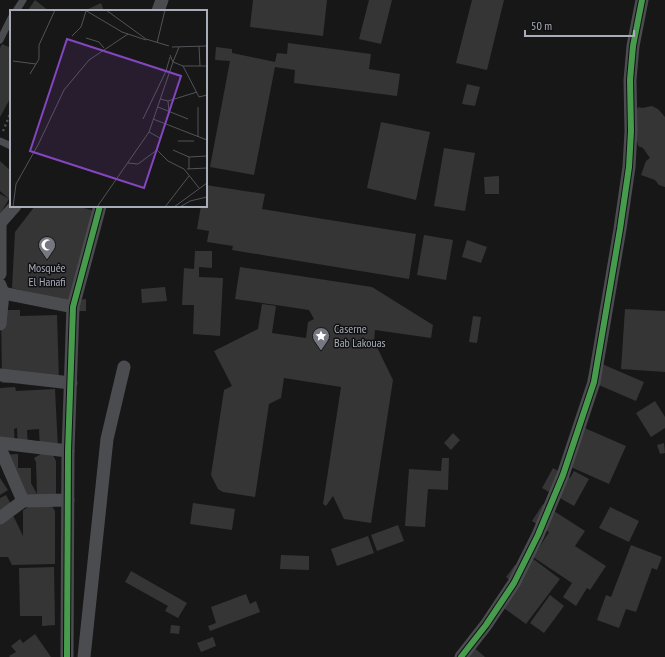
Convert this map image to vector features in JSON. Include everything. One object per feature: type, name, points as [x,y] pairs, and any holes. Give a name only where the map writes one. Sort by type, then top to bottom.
[{"type":"street","points":[[158,10],[162,0]]},
{"type":"street","points":[[461,657],[486,625],[514,583],[538,535],[563,475],[594,382],[619,237],[629,167],[631,130],[630,80],[633,46],[642,0]]},
{"type":"street","points":[[0,274],[0,223],[14,207]]},
{"type":"street","points":[[67,657],[68,451],[73,307],[100,207]]},
{"type":"street","points":[[0,324],[1,289],[73,307]]},
{"type":"street","points":[[84,657],[107,439],[124,367]]},
{"type":"street","points":[[0,376],[71,383]]},
{"type":"street","points":[[0,443],[68,451]]},
{"type":"street","points":[[0,448],[23,501]]},
{"type":"street","points":[[0,518],[23,501],[68,500]]},
{"type":"lane","points":[[17,10],[23,0]]},
{"type":"lane","points":[[0,40],[2,29],[10,19]]},
{"type":"lane","points":[[0,141],[10,146]]},
{"type":"path","points":[[0,137],[10,114]]},
{"type":"building","points":[[35,0],[48,10],[28,10]]},
{"type":"building","points":[[253,0],[327,0],[323,36],[250,27]]},
{"type":"building","points":[[369,0],[392,0],[381,44],[359,39]]},
{"type":"building","points":[[472,0],[504,0],[487,70],[456,63]]},
{"type":"building","points":[[101,3],[104,10],[86,10]]},
{"type":"building","points":[[288,43],[371,54],[369,69],[400,74],[397,96],[294,83],[295,70],[275,67],[254,175],[210,167],[230,61],[215,60],[216,47],[232,49],[232,53],[275,62],[277,53],[287,54]]},
{"type":"building","points":[[2,44],[10,48],[10,99],[0,117],[0,48]]},
{"type":"building","points":[[467,84],[480,87],[475,106],[462,104]]},
{"type":"building","points":[[652,106],[658,109],[665,117],[665,187],[659,185],[655,180],[641,175],[646,161],[650,158],[643,148],[638,146],[631,113],[639,107],[642,108]]},
{"type":"building","points":[[381,122],[430,132],[416,200],[367,188]]},
{"type":"building","points":[[444,148],[475,153],[465,211],[434,206]]},
{"type":"building","points":[[0,161],[10,170],[10,200],[0,191]]},
{"type":"building","points":[[499,176],[499,194],[485,194],[484,177]]},
{"type":"building","points":[[207,185],[265,194],[262,209],[416,234],[409,279],[232,250],[233,246],[207,242],[209,231],[197,229],[201,207],[207,207]]},
{"type":"building","points":[[0,194],[9,199],[0,214]]},
{"type":"building","name":"Mosquée El Hanafi","points":[[34,207],[80,207],[95,211],[69,301],[12,288],[15,232]]},
{"type":"building","points":[[424,235],[453,240],[446,280],[417,275]]},
{"type":"building","points":[[467,240],[487,247],[481,263],[462,257]]},
{"type":"building","points":[[195,251],[212,251],[212,268],[199,267],[199,277],[223,278],[220,336],[193,334],[194,305],[182,305],[184,268],[194,269]]},
{"type":"building","points":[[240,267],[372,287],[433,325],[431,338],[375,330],[374,341],[393,380],[371,523],[344,519],[333,496],[326,506],[323,504],[341,387],[284,378],[281,398],[269,404],[255,497],[223,492],[218,489],[211,475],[224,390],[232,386],[214,351],[258,329],[262,304],[276,306],[272,333],[306,338],[308,322],[314,319],[309,310],[235,299]]},
{"type":"building","points":[[165,287],[167,301],[142,303],[141,289]]},
{"type":"building","points":[[86,299],[86,311],[78,311],[77,300]]},
{"type":"building","points":[[625,309],[665,311],[665,372],[621,369]]},
{"type":"building","points":[[1,310],[20,310],[20,316],[57,315],[59,381],[2,383]]},
{"type":"building","points":[[473,316],[481,317],[477,343],[469,342]]},
{"type":"building","points":[[595,361],[644,382],[636,401],[587,380]]},
{"type":"building","points":[[15,387],[16,391],[55,389],[58,449],[40,450],[39,429],[27,430],[28,448],[18,449],[17,428],[14,429],[15,447],[0,448],[0,388]]},
{"type":"building","points":[[655,401],[665,417],[665,428],[651,437],[636,413]]},
{"type":"building","points":[[580,426],[626,446],[609,484],[564,464]]},
{"type":"building","points":[[453,433],[460,440],[451,450],[444,443]]},
{"type":"building","points":[[664,443],[665,453],[660,454],[657,445]]},
{"type":"building","points":[[52,453],[56,461],[56,500],[50,503],[55,511],[55,564],[12,565],[8,557],[0,557],[0,520],[12,513],[23,536],[23,510],[38,502],[19,502],[0,455],[18,454],[18,468],[31,468],[31,483],[37,494],[36,462],[34,458],[41,454]]},
{"type":"building","points":[[442,458],[449,458],[448,490],[428,489],[425,527],[405,526],[409,469],[441,471]]},
{"type":"building","points":[[553,468],[570,478],[574,471],[589,479],[574,506],[542,488]]},
{"type":"building","points":[[0,478],[8,490],[0,495]]},
{"type":"building","points":[[6,495],[12,506],[0,512],[0,498]]},
{"type":"building","points":[[193,503],[235,509],[232,530],[190,524]]},
{"type":"building","points":[[543,504],[585,531],[575,546],[606,566],[590,590],[587,588],[576,606],[563,597],[572,583],[533,557],[549,532],[532,521]]},
{"type":"building","points":[[610,507],[639,521],[629,542],[599,528]]},
{"type":"building","points":[[398,525],[404,541],[377,551],[371,535]]},
{"type":"building","points":[[368,536],[374,553],[337,566],[331,549]]},
{"type":"building","points":[[631,545],[662,557],[657,570],[652,568],[636,612],[626,609],[619,628],[597,620],[606,595],[611,597]]},
{"type":"building","points":[[281,555],[309,556],[309,570],[280,569]]},
{"type":"building","points":[[532,558],[560,579],[526,624],[501,606],[517,585],[506,577],[515,565],[523,570]]},
{"type":"building","points":[[54,567],[55,625],[42,626],[42,616],[20,616],[19,568]]},
{"type":"building","points":[[131,571],[187,603],[178,618],[165,611],[168,606],[125,582]]},
{"type":"building","points":[[246,594],[250,604],[256,601],[260,612],[210,631],[208,626],[216,623],[211,607]]},
{"type":"building","points":[[550,595],[564,606],[544,633],[530,623]]},
{"type":"building","points":[[171,625],[180,626],[179,634],[170,633]]},
{"type":"building","points":[[35,634],[51,657],[9,656],[16,652],[11,646],[20,639],[23,643]]},
{"type":"building","points":[[213,637],[216,646],[201,652],[197,643]]},
{"type":"building","points":[[470,644],[485,657],[458,657]]},
{"type":"cycle path","points":[[461,657],[486,625],[514,583],[538,535],[563,475],[594,382],[629,167],[631,131],[630,80],[633,46],[642,0]]},
{"type":"cycle path","points":[[67,657],[68,451],[73,307],[100,207]]},
{"type":"place","name":"Mosquée El Hanafi","points":[[47,260]]},
{"type":"place","name":"Caserne Bab Lakouas","points":[[321,351]]}]
